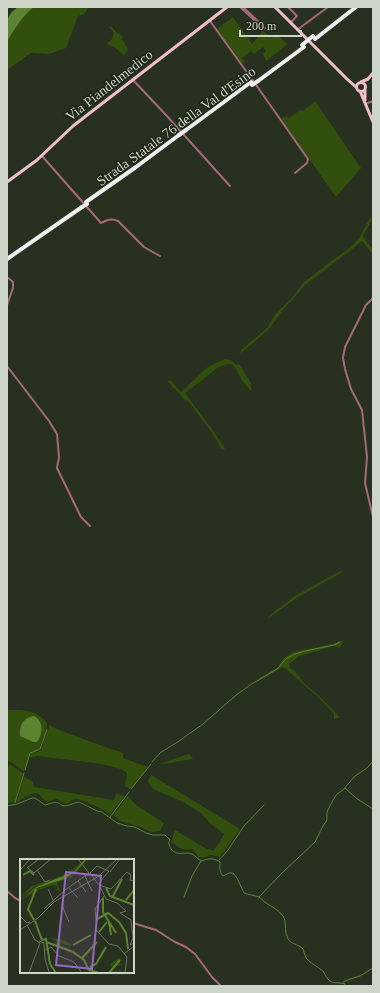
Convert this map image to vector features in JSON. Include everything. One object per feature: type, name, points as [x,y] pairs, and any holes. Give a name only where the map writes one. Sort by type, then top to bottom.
[{"type":"highway","name":"Strada Statale 76 della Val d'Esino","points":[[7,257],[138,169],[180,136],[303,46],[351,7]]},
{"type":"highway","name":"Strada Statale 76 della Val d'Esino","points":[[314,37],[356,7]]},
{"type":"main road","name":"Via Piandelmedico","points":[[7,182],[42,156],[74,126],[227,7]]},
{"type":"main road","points":[[275,7],[346,79],[360,91],[373,122]]},
{"type":"main road","points":[[365,104],[365,88],[368,79],[373,73]]},
{"type":"main road","points":[[356,87],[368,79]]},
{"type":"main road","points":[[352,83],[364,84],[365,88]]},
{"type":"main road","points":[[360,91],[365,88]]},
{"type":"street","points":[[241,7],[264,28]]},
{"type":"street","points":[[297,30],[328,7]]},
{"type":"street","points":[[288,8],[297,16],[291,23]]},
{"type":"street","points":[[210,21],[308,159],[307,163],[296,173]]},
{"type":"street","points":[[133,80],[230,186]]},
{"type":"street","points":[[365,97],[372,101]]},
{"type":"street","points":[[365,104],[372,101]]},
{"type":"street","points":[[42,156],[101,223],[114,219],[118,221],[144,247],[160,256]]},
{"type":"street","points":[[7,277],[13,282],[13,288],[7,305]]},
{"type":"street","points":[[373,298],[366,305],[345,347],[343,358],[351,389],[362,410],[367,457],[365,483],[373,517]]},
{"type":"street","points":[[7,366],[49,421],[57,434],[59,457],[57,468],[81,517],[90,526]]},
{"type":"street","points":[[7,891],[20,900]]},
{"type":"street","points":[[134,923],[156,930],[186,947],[195,954],[212,977],[221,986]]},
{"type":"shaded area","points":[[18,7],[34,7],[22,19],[7,41],[8,18],[10,14]]},
{"type":"shaded area","points":[[34,7],[89,7],[84,14],[78,16],[66,48],[49,54],[31,53],[7,70],[7,41],[18,23],[26,13]]},
{"type":"shaded area","points":[[233,17],[252,44],[263,31],[272,38],[276,34],[287,44],[268,60],[266,60],[263,54],[266,51],[263,47],[254,54],[251,51],[242,58],[245,62],[242,64],[217,29]]},
{"type":"shaded area","points":[[111,26],[123,37],[122,39],[128,49],[124,55],[114,47],[107,44],[112,39],[114,33],[109,27]]},
{"type":"shaded area","points":[[315,101],[361,168],[336,197],[281,119],[285,116],[289,118],[300,110],[303,111]]},
{"type":"shaded area","points":[[370,218],[372,220],[363,235],[372,249],[373,255],[361,241],[306,284],[282,311],[269,329],[240,353],[241,350],[267,328],[276,313],[290,300],[304,282],[353,245],[360,237]]},
{"type":"shaded area","points":[[225,359],[231,360],[236,365],[239,364],[251,383],[251,391],[243,382],[236,369],[231,364],[227,364],[217,368],[185,393],[225,449],[222,450],[212,433],[189,402],[183,398],[168,382],[169,380],[171,381],[181,392],[208,367]]},
{"type":"shaded area","points":[[340,571],[343,572],[298,597],[266,620],[295,596]]},
{"type":"shaded area","points":[[344,640],[340,648],[334,646],[299,656],[289,664],[290,668],[294,670],[305,684],[340,717],[334,719],[334,714],[318,697],[283,667],[257,682],[260,678],[278,667],[284,658],[293,652],[333,644]]},
{"type":"shaded area","points":[[7,710],[29,711],[43,718],[47,723],[47,731],[39,749],[30,752],[24,771],[7,760]]},
{"type":"shaded area","points":[[34,716],[40,721],[42,728],[37,742],[33,742],[20,736],[21,725],[24,720]]},
{"type":"shaded area","points":[[50,725],[59,730],[123,753],[123,758],[148,767],[130,789],[125,786],[127,773],[121,769],[102,764],[38,756],[29,757],[31,753],[41,749]]},
{"type":"shaded area","points":[[189,754],[193,759],[159,764]]},
{"type":"shaded area","points":[[9,764],[23,773],[15,802],[8,803],[7,771]]},
{"type":"shaded area","points":[[151,775],[240,829],[220,857],[211,855],[198,857],[193,849],[182,848],[172,842],[175,830],[213,851],[224,834],[211,824],[201,813],[183,802],[153,789],[148,781]]},
{"type":"shaded area","points":[[24,777],[33,782],[34,787],[114,800],[116,794],[125,796],[110,814],[94,805],[77,799],[67,803],[57,799],[48,802],[38,793],[31,794],[17,802]]},
{"type":"shaded area","points":[[128,796],[136,805],[164,823],[160,831],[151,832],[141,827],[120,821],[113,815]]},
{"type":"waterway","points":[[152,762],[160,753],[203,724],[235,696],[277,669],[287,658],[295,654],[334,645],[340,642]]},
{"type":"waterway","points":[[25,770],[30,753],[40,749],[47,730]]},
{"type":"waterway","points":[[259,897],[315,842],[327,820],[327,812],[337,794],[373,761]]},
{"type":"waterway","points":[[131,789],[151,764]]},
{"type":"waterway","points":[[15,803],[24,773]]},
{"type":"waterway","points":[[345,788],[356,798],[373,809]]},
{"type":"waterway","points":[[110,817],[129,792]]},
{"type":"waterway","points":[[7,806],[32,798],[35,798],[45,805],[56,803],[65,806],[79,802],[102,812],[117,823],[135,827],[153,835],[165,835],[170,840],[169,844],[171,849],[176,853],[189,853],[202,861],[211,859],[220,862],[220,871],[223,876],[233,873],[244,893],[259,897],[277,910],[284,918],[288,939],[303,949],[306,958],[323,971],[330,981],[345,984],[345,986]]},
{"type":"waterway","points":[[219,860],[228,850],[244,826],[264,805]]},
{"type":"waterway","points":[[184,897],[192,876],[201,861]]},
{"type":"waterway","points":[[343,982],[360,976],[373,968]]}]
